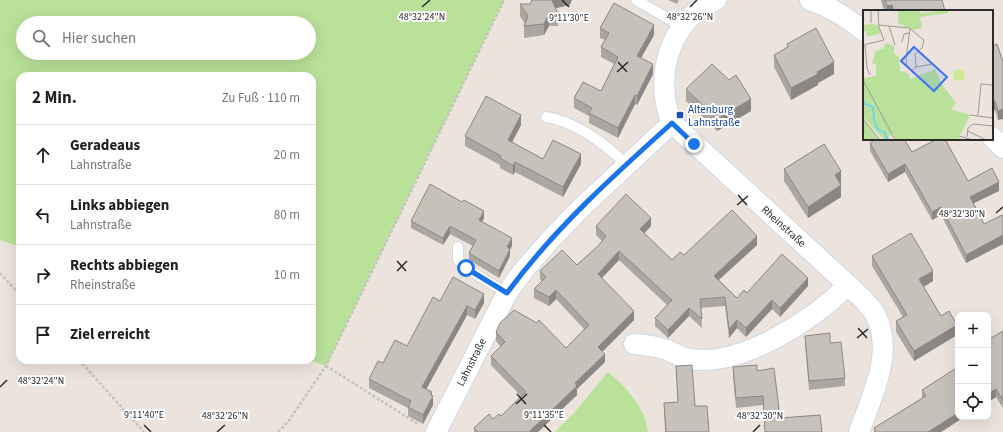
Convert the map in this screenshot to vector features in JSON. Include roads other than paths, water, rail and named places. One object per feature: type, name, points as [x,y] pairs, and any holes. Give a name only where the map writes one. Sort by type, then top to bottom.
[{"type":"street","name":"Rheinstraße","points":[[716,0],[692,15],[681,26],[672,44],[665,67],[664,91],[666,110],[672,123],[848,284],[874,314],[881,328],[884,347],[880,367],[859,432]]},
{"type":"street","points":[[810,0],[825,5],[845,16],[863,30]]},
{"type":"street","name":"Lahnstraße","points":[[429,429],[507,293],[551,239],[626,164],[672,123]]},
{"type":"street","points":[[993,138],[1003,148]]},
{"type":"street","points":[[634,344],[650,345],[688,359],[713,361],[740,354],[772,339],[814,315],[848,284]]},
{"type":"lane","points":[[636,0],[681,26]]},
{"type":"lane","points":[[546,117],[558,119],[594,138],[611,150],[626,164]]},
{"type":"lane","points":[[458,247],[458,260],[466,268],[507,293]]},
{"type":"place","name":"Altenburg Lahnstraße","points":[[680,115]]}]
